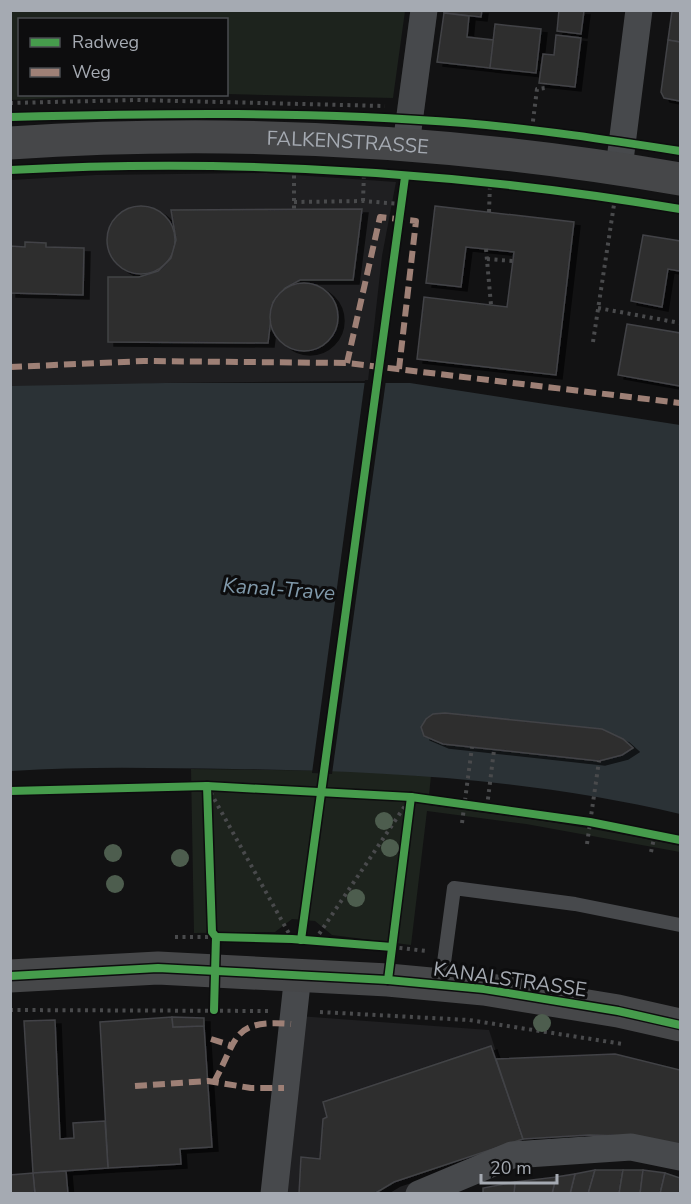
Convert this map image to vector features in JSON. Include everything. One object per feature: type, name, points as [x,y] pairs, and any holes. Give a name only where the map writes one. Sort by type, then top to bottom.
[{"type":"main road","name":"FALKENSTRASSE","points":[[10,143],[191,138],[406,145],[614,188],[681,178]]},
{"type":"main road","name":"KANALSTRASSE","points":[[10,976],[158,968],[388,980],[441,985],[607,1009],[681,1025]]},
{"type":"street","points":[[406,145],[424,10]]},
{"type":"street","points":[[614,188],[639,10]]},
{"type":"street","points":[[274,1194],[298,974]]},
{"type":"street","points":[[419,1194],[512,1155],[631,1147],[681,1157]]},
{"type":"lane","points":[[441,985],[453,888],[576,904],[681,925]]},
{"type":"path","points":[[532,131],[537,89],[544,88],[545,83]]},
{"type":"path","points":[[10,103],[137,100],[411,107]]},
{"type":"path","points":[[521,129],[543,132]]},
{"type":"path","points":[[294,209],[290,167],[306,168]]},
{"type":"path","points":[[353,172],[375,174]]},
{"type":"path","points":[[363,201],[364,173]]},
{"type":"path","points":[[480,183],[502,185]]},
{"type":"path","points":[[489,212],[490,184]]},
{"type":"path","points":[[614,188],[626,200]]},
{"type":"path","points":[[593,342],[614,188]]},
{"type":"path","points":[[294,202],[363,201],[400,204]]},
{"type":"path","points":[[486,249],[490,305]]},
{"type":"path","points":[[487,259],[513,261]]},
{"type":"path","points":[[598,308],[681,323]]},
{"type":"path","points":[[462,823],[472,747]]},
{"type":"path","points":[[486,807],[494,750]]},
{"type":"path","points":[[587,844],[599,761]]},
{"type":"path","points":[[207,786],[292,939]]},
{"type":"path","points":[[315,940],[411,798]]},
{"type":"path","points":[[651,852],[655,834]]},
{"type":"path","points":[[388,980],[392,947]]},
{"type":"path","points":[[10,1010],[293,1011],[469,1020],[626,1045]]},
{"type":"shaded area","points":[[11,10],[405,11],[393,98],[228,94],[228,18],[18,18],[18,96],[102,96],[11,100]]},
{"type":"shaded area","points":[[266,173],[396,182],[382,256],[368,381],[165,383],[11,391],[11,180],[96,175]]},
{"type":"shaded area","points":[[191,769],[349,771],[431,776],[428,805],[618,834],[680,846],[680,852],[526,824],[427,811],[411,945],[332,935],[315,921],[292,919],[275,932],[194,933]]},
{"type":"shaded area","points":[[285,1015],[489,1030],[531,1159],[449,1193],[267,1194]]},
{"type":"water","name":"Kanal-Trave","points":[[165,383],[410,383],[680,425],[680,814],[569,792],[402,775],[290,770],[150,768],[66,768],[11,771],[11,386]]},
{"type":"pier","points":[[365,380],[386,380],[332,774],[312,773]]},
{"type":"building","points":[[444,10],[482,10],[481,17],[444,13]]},
{"type":"building","points":[[559,10],[584,11],[581,34],[557,31]]},
{"type":"building","points":[[672,11],[680,12],[680,42],[668,40]]},
{"type":"building","points":[[444,13],[469,16],[467,37],[494,40],[490,68],[437,62]]},
{"type":"building","points":[[495,24],[541,29],[536,73],[490,68]]},
{"type":"building","points":[[556,35],[581,38],[575,87],[539,83],[543,54],[554,55]]},
{"type":"building","points":[[668,40],[680,42],[680,101],[664,98],[661,92]]},
{"type":"building","points":[[148,206],[160,212],[169,221],[175,233],[173,253],[165,264],[148,274],[134,274],[117,264],[109,253],[107,233],[117,216],[128,208]]},
{"type":"building","points":[[435,206],[574,222],[556,375],[417,359],[424,297],[507,307],[514,252],[466,247],[461,287],[426,283]]},
{"type":"building","points":[[362,209],[353,280],[300,280],[285,288],[273,302],[268,343],[108,342],[108,277],[139,277],[158,271],[171,258],[176,240],[171,210]]},
{"type":"building","points":[[643,235],[680,241],[680,271],[668,269],[662,307],[631,301]]},
{"type":"building","points":[[25,242],[46,243],[46,247],[84,248],[83,295],[10,293],[10,246],[25,247]]},
{"type":"building","points":[[297,283],[311,283],[323,288],[333,298],[338,317],[333,336],[323,346],[311,351],[297,351],[285,346],[275,336],[270,324],[270,310],[275,298],[285,288]]},
{"type":"building","points":[[627,324],[680,333],[680,386],[618,375]]},
{"type":"building","points":[[445,713],[602,729],[623,739],[633,748],[622,755],[599,761],[443,744],[424,736],[421,727],[426,719],[433,714]]},
{"type":"building","points":[[172,1017],[173,1027],[204,1026],[212,1147],[180,1149],[181,1164],[108,1168],[100,1022]]},
{"type":"building","points":[[172,1017],[204,1018],[204,1026],[173,1027]]},
{"type":"building","points":[[55,1020],[60,1139],[74,1138],[73,1123],[105,1121],[108,1168],[33,1173],[24,1021]]},
{"type":"building","points":[[491,1046],[523,1139],[394,1182],[374,1194],[299,1194],[301,1157],[320,1159],[323,1119],[327,1117],[323,1102]]},
{"type":"building","points":[[615,1054],[680,1070],[680,1147],[625,1136],[589,1135],[523,1139],[496,1059]]},
{"type":"building","points":[[595,1170],[588,1194],[570,1194],[575,1174]]},
{"type":"building","points":[[595,1170],[623,1170],[619,1194],[588,1194]]},
{"type":"building","points":[[623,1170],[643,1170],[640,1194],[619,1194]]},
{"type":"building","points":[[643,1170],[665,1173],[660,1194],[640,1194]]},
{"type":"building","points":[[66,1171],[68,1194],[35,1194],[33,1173]]},
{"type":"building","points":[[33,1173],[35,1194],[10,1194],[10,1175]]},
{"type":"building","points":[[665,1173],[680,1178],[680,1194],[660,1194]]},
{"type":"building","points":[[575,1174],[570,1194],[552,1194],[556,1177]]},
{"type":"building","points":[[556,1177],[552,1194],[514,1194],[515,1182]]},
{"type":"building","points":[[515,1182],[514,1194],[483,1194],[483,1188]]},
{"type":"marked path","points":[[347,363],[380,217],[416,221],[399,369]]},
{"type":"marked path","points":[[10,367],[144,361],[347,363],[680,403]]},
{"type":"marked path","points":[[214,1082],[239,1035],[257,1025],[291,1024]]},
{"type":"marked path","points":[[211,1039],[230,1045]]},
{"type":"marked path","points":[[135,1086],[208,1081],[251,1088],[284,1088]]},
{"type":"cycle path","points":[[10,117],[237,114],[351,116],[519,128],[680,151]]},
{"type":"cycle path","points":[[10,170],[178,166],[346,171],[514,186],[680,209]]},
{"type":"cycle path","points":[[301,940],[405,177]]},
{"type":"cycle path","points":[[207,786],[212,932],[216,937],[214,1010]]},
{"type":"cycle path","points":[[10,791],[207,786],[411,797],[590,822],[680,840]]},
{"type":"cycle path","points":[[388,980],[411,797]]},
{"type":"cycle path","points":[[216,937],[292,939],[392,947]]},
{"type":"cycle path","points":[[10,976],[158,968],[388,980],[484,989],[618,1011],[680,1025]]}]
